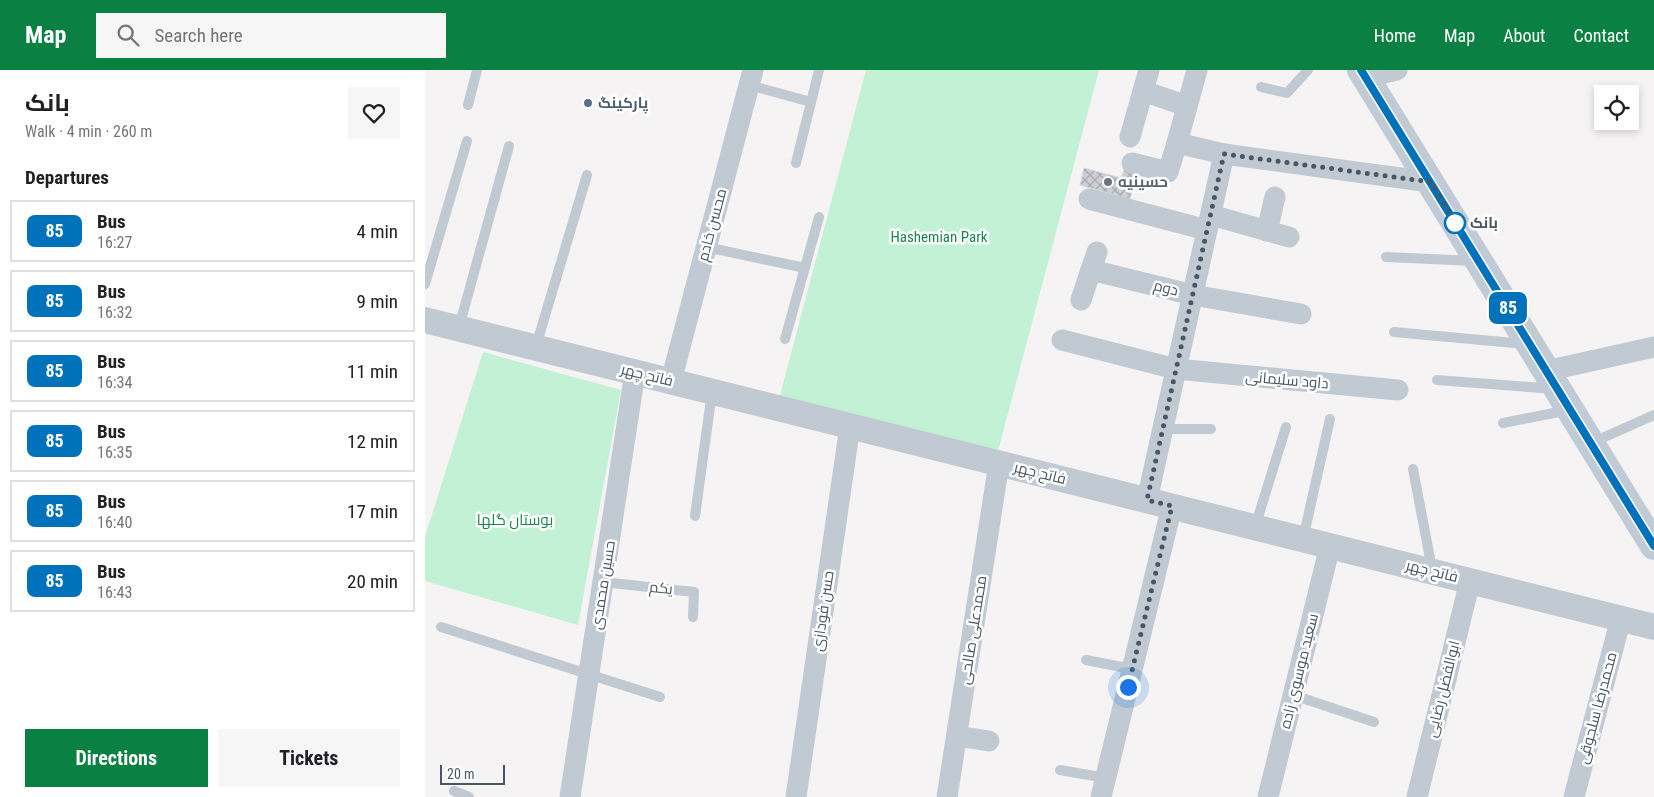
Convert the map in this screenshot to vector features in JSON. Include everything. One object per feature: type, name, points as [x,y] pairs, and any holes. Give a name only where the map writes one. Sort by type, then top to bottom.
[{"type":"main road","points":[[1363,73],[1654,546]]},
{"type":"street","points":[[1130,137],[1149,70]]},
{"type":"street","points":[[1132,163],[1168,172],[1197,70]]},
{"type":"street","points":[[1363,73],[1397,70]]},
{"type":"street","name":"محسن خادم","points":[[671,381],[751,77]]},
{"type":"street","points":[[1143,92],[1187,106]]},
{"type":"street","points":[[1177,143],[1224,154],[1431,182]]},
{"type":"street","points":[[1147,500],[1224,154]]},
{"type":"street","points":[[1267,231],[1275,197]]},
{"type":"street","points":[[1089,199],[1209,223],[1267,231],[1289,237]]},
{"type":"street","name":"دوم","points":[[1081,300],[1094,261],[1193,295],[1301,314]]},
{"type":"street","name":"فاتح چهر","points":[[425,320],[1654,627]]},
{"type":"street","name":"داود سلیمانی","points":[[1062,340],[1176,369],[1398,390]]},
{"type":"street","points":[[1558,390],[1654,347]]},
{"type":"street","name":"حسین محمدی","points":[[570,797],[635,372]]},
{"type":"street","name":"حسن فودازی","points":[[796,797],[850,426]]},
{"type":"street","name":"محمدعلی صالحی","points":[[947,797],[999,463]]},
{"type":"street","points":[[1104,787],[1172,506]]},
{"type":"street","name":"سعید موسوی زاده","points":[[1268,797],[1330,546]]},
{"type":"street","name":"ابوالفضل رضایی","points":[[1417,797],[1470,581]]},
{"type":"street","name":"محمدرضا سلجوقی","points":[[1574,797],[1621,618]]},
{"type":"street","points":[[957,736],[989,740]]},
{"type":"lane","points":[[467,105],[477,70]]},
{"type":"lane","points":[[796,163],[819,70]]},
{"type":"lane","points":[[1261,88],[1287,92],[1308,70]]},
{"type":"lane","points":[[751,77],[811,102]]},
{"type":"lane","points":[[425,284],[467,141]]},
{"type":"lane","points":[[458,328],[509,146]]},
{"type":"lane","points":[[536,347],[587,175]]},
{"type":"lane","points":[[785,339],[819,217]]},
{"type":"lane","points":[[706,247],[805,268]]},
{"type":"lane","points":[[1386,257],[1479,261]]},
{"type":"lane","points":[[1394,332],[1531,345]]},
{"type":"lane","points":[[1437,380],[1558,390]]},
{"type":"lane","points":[[1503,423],[1558,390]]},
{"type":"lane","points":[[695,516],[712,391]]},
{"type":"lane","points":[[1591,443],[1654,415]]},
{"type":"lane","points":[[1303,539],[1330,419]]},
{"type":"lane","points":[[1255,527],[1286,427]]},
{"type":"lane","points":[[1163,429],[1211,429]]},
{"type":"lane","points":[[1413,469],[1432,571]]},
{"type":"lane","name":"یکم","points":[[603,582],[694,592],[693,617]]},
{"type":"lane","points":[[441,627],[660,697]]},
{"type":"lane","points":[[1086,660],[1132,669]]},
{"type":"lane","points":[[1293,695],[1374,722]]},
{"type":"lane","points":[[1060,770],[1104,787]]},
{"type":"lane","points":[[454,791],[469,797]]},
{"type":"green space","name":"Hashemian Park","points":[[866,70],[1099,70],[998,451],[778,403]]},
{"type":"green space","name":"بوستان گلها","points":[[483,352],[621,390],[578,625],[425,581],[425,537]]},
{"type":"building","name":"حسینیه","points":[[1084,168],[1121,178],[1125,168],[1137,171],[1130,199],[1080,185]]},
{"type":"bus line","name":"85","points":[[1361,70],[1654,546]]},
{"type":"place","name":"پارکینگ","points":[[588,103]]},
{"type":"place","name":"حسینیه","points":[[1108,182]]},
{"type":"place","name":"بانک","points":[[1455,223]]},
{"type":"route","points":[[1128,687],[1172,506],[1147,500],[1224,154],[1431,182],[1459,229],[1455,223]]}]
